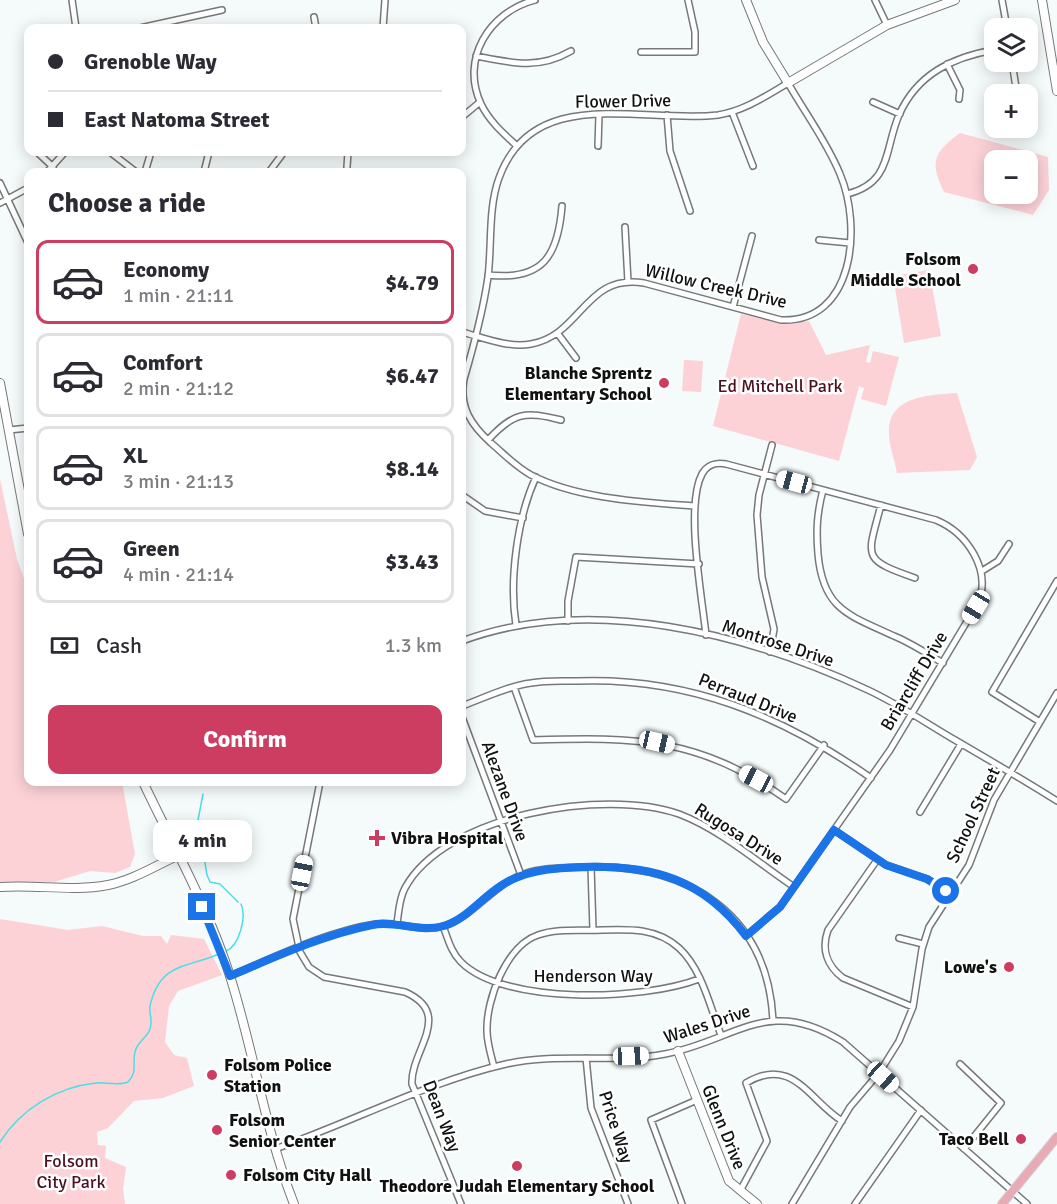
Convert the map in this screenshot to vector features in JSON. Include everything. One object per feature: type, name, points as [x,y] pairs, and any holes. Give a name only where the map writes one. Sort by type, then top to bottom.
[{"type":"main road","name":"Willow Creek Drive","points":[[746,0],[763,42],[788,83]]},
{"type":"main road","name":"Flower Drive","points":[[788,83],[887,25],[956,0]]},
{"type":"main road","points":[[1042,0],[1057,91]]},
{"type":"main road","points":[[0,383],[24,512]]},
{"type":"main road","points":[[144,786],[213,930],[229,972],[275,1149],[294,1204]]},
{"type":"main road","points":[[0,887],[66,889],[108,885],[135,876],[177,856]]},
{"type":"main road","name":"Glenn Drive","points":[[678,1051],[728,1178],[757,1204]]},
{"type":"main road","points":[[1002,1204],[1057,1137]]},
{"type":"street","points":[[72,0],[75,24]]},
{"type":"street","points":[[383,24],[385,0]]},
{"type":"street","points":[[518,146],[494,123],[480,102],[474,80],[476,56],[481,41],[494,22],[518,2],[535,0]]},
{"type":"street","points":[[641,52],[695,52],[695,32],[688,0]]},
{"type":"street","points":[[875,0],[887,25]]},
{"type":"street","points":[[1002,0],[1005,18]]},
{"type":"street","points":[[158,24],[222,10]]},
{"type":"street","points":[[314,17],[315,24]]},
{"type":"street","points":[[476,56],[527,65],[553,60],[571,51]]},
{"type":"street","points":[[847,194],[863,189],[880,175],[900,114],[917,87],[946,64],[984,52]]},
{"type":"street","points":[[946,64],[960,90],[959,99]]},
{"type":"street","name":"Flower Drive","points":[[466,374],[488,275],[496,189],[502,170],[518,146],[537,129],[555,120],[571,116],[706,116],[732,112],[752,104],[788,83]]},
{"type":"street","name":"Willow Creek Drive","points":[[466,333],[522,345],[537,342],[558,334],[596,293],[610,286],[628,282],[644,283],[781,320],[801,318],[816,313],[829,303],[840,286],[850,243],[847,194],[834,161],[788,83]]},
{"type":"street","points":[[466,114],[480,102]]},
{"type":"street","points":[[873,102],[900,114]]},
{"type":"street","points":[[732,112],[753,166]]},
{"type":"street","points":[[598,146],[599,115]]},
{"type":"street","points":[[667,115],[670,151],[690,211]]},
{"type":"street","points":[[42,156],[53,166],[62,156]]},
{"type":"street","points":[[115,156],[131,168]]},
{"type":"street","points":[[347,167],[348,156]]},
{"type":"street","points":[[0,183],[24,234]]},
{"type":"street","points":[[0,203],[24,190]]},
{"type":"street","points":[[488,275],[520,276],[545,261],[557,243],[562,206]]},
{"type":"street","points":[[625,227],[628,282]]},
{"type":"street","points":[[733,307],[752,236]]},
{"type":"street","points":[[819,240],[850,243]]},
{"type":"street","points":[[558,334],[576,358]]},
{"type":"street","name":"Flower Drive","points":[[466,409],[471,422],[488,440],[521,469],[536,477],[612,498],[694,506]]},
{"type":"street","points":[[488,440],[501,426],[517,416],[535,414],[561,420]]},
{"type":"street","points":[[9,430],[24,428]]},
{"type":"street","points":[[770,652],[774,629],[764,588],[757,523],[758,501],[772,445]]},
{"type":"street","points":[[706,635],[694,506],[701,475],[713,464],[726,464],[936,520],[949,527],[976,557],[982,571],[998,561],[1009,544]]},
{"type":"street","points":[[516,625],[512,590],[523,518],[536,477]]},
{"type":"street","points":[[823,490],[815,526],[819,568],[829,595],[852,617],[905,641],[943,663]]},
{"type":"street","points":[[466,498],[485,511],[523,518]]},
{"type":"street","points":[[881,505],[870,545],[872,555],[880,565],[915,578]]},
{"type":"street","points":[[568,621],[568,601],[576,557],[699,564]]},
{"type":"street","name":"Briarcliff Drive","points":[[746,936],[774,914],[871,778],[978,603],[983,584],[982,571]]},
{"type":"street","points":[[1040,722],[992,692],[1057,581]]},
{"type":"street","name":"Montrose Drive","points":[[466,640],[516,625],[568,621],[637,621],[706,635],[770,652],[867,690],[912,714],[1057,801]]},
{"type":"street","name":"Perraud Drive","points":[[466,705],[514,687],[536,682],[599,680],[667,685],[726,702],[824,746],[871,778]]},
{"type":"street","points":[[514,687],[533,740],[616,738],[674,746],[730,765],[786,799],[824,746]]},
{"type":"street","name":"School Street","points":[[792,1204],[842,1121],[879,1073],[899,1041],[913,1007],[923,944],[933,920],[969,865],[987,813],[1057,693]]},
{"type":"street","name":"Alezane Drive","points":[[466,728],[521,876]]},
{"type":"street","points":[[920,812],[961,744]]},
{"type":"street","points":[[299,948],[292,919],[319,786]]},
{"type":"street","name":"Rugosa Drive","points":[[397,923],[401,897],[414,877],[453,843],[501,822],[549,807],[619,805],[655,808],[706,826],[794,887]]},
{"type":"street","points":[[834,830],[878,860],[897,870],[927,879],[950,894]]},
{"type":"street","points":[[878,860],[830,927],[825,942],[826,957],[843,978],[913,1007]]},
{"type":"street","points":[[229,972],[370,925],[397,923],[424,928],[443,926],[461,917],[494,889],[521,876],[548,869],[591,867],[641,869],[681,881],[716,902],[746,936],[767,977],[773,1021]]},
{"type":"street","points":[[591,867],[593,930]]},
{"type":"street","name":"Henderson Way","points":[[443,926],[453,951],[462,963],[478,974],[527,992],[553,995],[661,991],[699,979]]},
{"type":"street","points":[[494,1067],[487,1022],[509,957],[528,939],[550,932],[637,929],[656,933],[683,952],[699,979],[721,1035]]},
{"type":"street","points":[[899,938],[923,944]]},
{"type":"street","name":"Dean Way","points":[[299,948],[306,964],[320,975],[405,992],[421,1003],[427,1013],[429,1028],[412,1071],[412,1084],[461,1204]]},
{"type":"street","name":"Wales Drive","points":[[275,1149],[494,1067],[524,1061],[654,1056],[678,1051],[744,1026],[773,1021],[792,1022],[822,1030],[843,1042],[1027,1204]]},
{"type":"street","name":"Price Way","points":[[586,1058],[591,1108],[628,1204]]},
{"type":"street","points":[[960,1065],[1001,1103],[964,1149]]},
{"type":"street","points":[[740,1191],[767,1141],[746,1083],[770,1075],[790,1077],[801,1084],[825,1109],[842,1121]]},
{"type":"street","points":[[682,1204],[651,1123],[653,1117],[697,1100]]},
{"type":"street","points":[[855,1204],[921,1110]]},
{"type":"street","points":[[424,1189],[452,1183]]},
{"type":"green space","points":[[960,133],[1022,150],[984,150],[984,202],[944,192],[939,182],[936,165],[944,146]]},
{"type":"green space","points":[[1038,154],[1048,157],[1049,190],[1033,215],[990,204],[1038,204]]},
{"type":"green space","points":[[929,270],[941,336],[904,343],[893,276]]},
{"type":"green space","name":"Ed Mitchell Park","points":[[741,314],[785,324],[809,321],[826,355],[870,345],[866,362],[870,363],[873,351],[899,357],[886,406],[861,399],[864,388],[859,386],[839,461],[713,426]]},
{"type":"green space","points":[[684,360],[703,361],[701,392],[682,391]]},
{"type":"green space","points":[[957,393],[977,457],[970,470],[897,473],[889,430],[891,418],[897,410],[904,403],[914,399]]},
{"type":"green space","points":[[0,479],[17,559],[24,579],[24,786],[123,786],[135,854],[130,867],[115,873],[90,871],[54,882],[0,882]]},
{"type":"green space","name":"Folsom City Park","points":[[0,919],[68,930],[102,926],[143,936],[161,936],[167,944],[171,935],[204,939],[222,975],[178,991],[169,1006],[165,1042],[174,1055],[187,1058],[194,1086],[163,1098],[134,1101],[108,1128],[97,1132],[98,1145],[106,1146],[105,1158],[126,1167],[123,1189],[125,1204],[0,1204]]},
{"type":"waterway","points":[[203,794],[198,820],[207,875],[210,882],[220,884],[238,902]]},
{"type":"waterway","points":[[226,951],[235,943],[241,930],[243,916],[241,904]]},
{"type":"waterway","points":[[0,1142],[18,1119],[54,1095],[82,1085],[128,1082],[134,1071],[136,1049],[150,1029],[150,1006],[160,981],[176,969],[219,954]]},
{"type":"place","name":"Folsom Middle School","points":[[973,269]]},
{"type":"place","name":"Blanche Sprentz Elementary School","points":[[664,383]]},
{"type":"place","name":"Vibra Hospital","points":[[377,838]]},
{"type":"place","name":"Lowe's","points":[[1009,967]]},
{"type":"place","name":"Folsom Police Station","points":[[212,1075]]},
{"type":"place","name":"Folsom Senior Center","points":[[217,1130]]},
{"type":"place","name":"Taco Bell","points":[[1021,1139]]},
{"type":"place","name":"Theodore Judah Elementary School","points":[[517,1166]]},
{"type":"place","name":"Folsom City Hall","points":[[231,1175]]},
{"type":"route","points":[[202,907],[230,976],[313,943],[370,925],[397,923],[416,928],[443,926],[461,917],[505,883],[526,874],[554,868],[625,867],[666,875],[711,897],[728,913],[746,936],[768,920],[780,907],[834,830],[886,865],[927,879],[946,891]]}]
